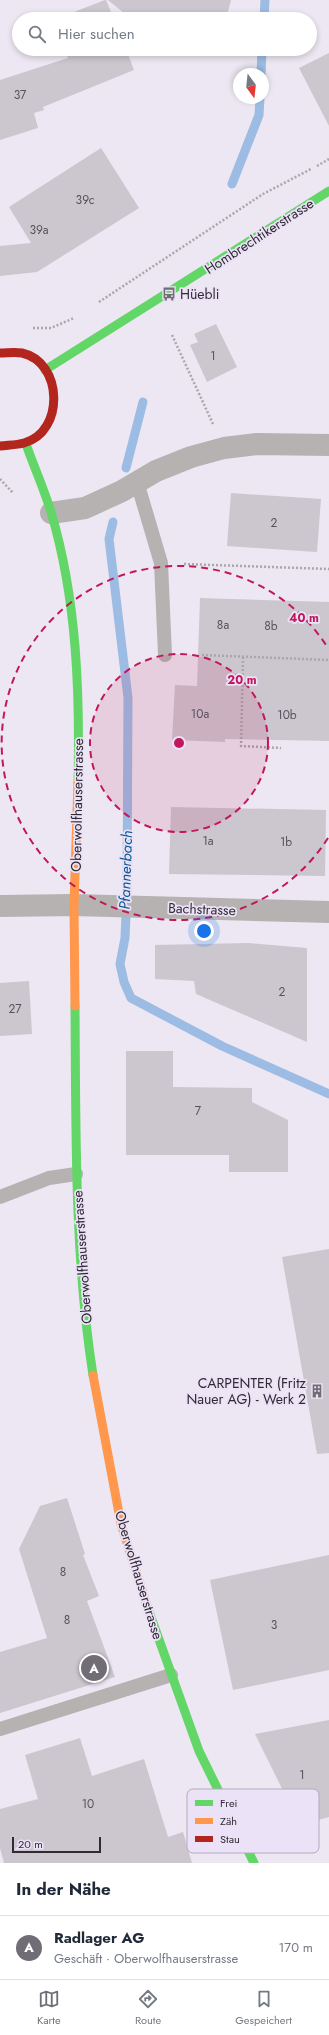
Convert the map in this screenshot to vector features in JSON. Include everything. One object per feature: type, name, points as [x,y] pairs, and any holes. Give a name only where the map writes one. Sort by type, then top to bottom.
[{"type":"street","name":"Hombrechtikerstrasse","points":[[45,370],[329,191]]},
{"type":"street","points":[[0,353],[21,354],[34,360],[45,370],[53,383],[56,397],[54,412],[48,425],[38,436],[26,444],[12,447],[0,446]]},
{"type":"street","name":"Oberwolfhauserstrasse","points":[[26,444],[51,513],[65,574],[76,646],[78,681],[78,757],[74,905],[76,1174],[85,1325],[94,1382],[121,1524],[150,1617],[199,1751],[218,1789]]},
{"type":"street","points":[[51,513],[85,508],[130,487],[156,471],[192,456],[224,448],[257,444],[329,444]]},
{"type":"street","name":"Bachstrasse","points":[[0,906],[74,905],[329,912]]},
{"type":"street","name":"Oberwolfhauserstrasse","points":[[249,1853],[254,1863]]},
{"type":"lane","points":[[130,487],[161,563],[165,655]]},
{"type":"lane","name":"Oberwolfhauserstrasse","points":[[0,1197],[49,1178],[76,1174]]},
{"type":"lane","points":[[0,1729],[172,1675]]},
{"type":"path","points":[[98,303],[263,194],[329,159]]},
{"type":"path","points":[[27,328],[51,328],[78,315]]},
{"type":"path","points":[[172,335],[224,448]]},
{"type":"path","points":[[0,479],[13,493]]},
{"type":"path","points":[[161,563],[329,569]]},
{"type":"path","points":[[202,655],[329,660]]},
{"type":"path","points":[[243,656],[240,746],[281,748]]},
{"type":"building","points":[[105,0],[111,12],[74,12]]},
{"type":"building","points":[[108,0],[231,0],[228,12],[123,12]]},
{"type":"building","points":[[329,53],[329,126],[299,68]]},
{"type":"building","points":[[67,56],[129,56],[134,70],[43,107],[44,110],[34,113],[38,128],[0,140],[0,80],[68,58]]},
{"type":"building","points":[[101,148],[139,208],[37,272],[0,276],[0,246],[31,243],[9,207]]},
{"type":"building","points":[[216,324],[237,367],[207,382],[190,345],[198,342],[194,334]]},
{"type":"building","points":[[231,493],[321,499],[317,552],[227,546]]},
{"type":"building","points":[[200,598],[329,602],[329,741],[225,739],[225,742],[172,740],[175,685],[197,686]]},
{"type":"building","points":[[171,807],[326,810],[325,876],[169,874]]},
{"type":"building","points":[[248,943],[307,948],[307,1042],[196,994],[194,981],[155,979],[155,945]]},
{"type":"building","points":[[29,981],[32,1034],[0,1036],[0,983]]},
{"type":"building","points":[[126,1051],[173,1051],[173,1087],[252,1088],[252,1102],[288,1120],[288,1172],[229,1172],[229,1155],[126,1155]]},
{"type":"building","name":"CARPENTER (Fritz Nauer AG) - Werk 2","points":[[329,1249],[329,1453],[317,1454],[282,1257]]},
{"type":"building","points":[[67,1498],[85,1554],[83,1555],[99,1596],[87,1601],[115,1677],[0,1713],[0,1652],[47,1638],[19,1549],[40,1506]]},
{"type":"building","points":[[329,1555],[329,1670],[233,1690],[210,1580]]},
{"type":"building","points":[[329,1720],[329,1817],[319,1820],[319,1789],[282,1789],[255,1734]]},
{"type":"building","points":[[80,1738],[92,1776],[144,1759],[168,1837],[183,1832],[187,1846],[187,1853],[189,1853],[192,1863],[4,1863],[0,1848],[0,1809],[38,1799],[25,1755]]},
{"type":"waterway","points":[[264,12],[265,0]]},
{"type":"waterway","points":[[261,68],[262,56]]},
{"type":"waterway","points":[[232,184],[259,115],[260,104]]},
{"type":"waterway","name":"Pfannerbach","points":[[126,468],[143,402]]},
{"type":"waterway","name":"Pfannerbach","points":[[113,522],[109,539],[128,698],[127,892],[125,938],[120,964],[124,982],[131,998],[222,1046],[329,1094]]},
{"type":"traffic: fast","points":[[45,370],[329,191]]},
{"type":"traffic: fast","points":[[26,444],[51,512],[60,545],[66,578],[75,646],[78,715],[78,783]]},
{"type":"traffic: fast","points":[[75,1006],[76,1145],[79,1237],[82,1283],[93,1375]]},
{"type":"traffic: fast","points":[[147,1606],[199,1751],[218,1789]]},
{"type":"traffic: fast","points":[[249,1853],[254,1863]]},
{"type":"traffic: slow","points":[[75,1006],[74,905],[78,783]]},
{"type":"traffic: slow","points":[[93,1375],[121,1524],[147,1606]]},
{"type":"traffic: jam","points":[[0,353],[22,353],[36,359],[45,369],[51,383],[54,397],[52,412],[47,426],[37,436],[24,443],[0,446]]},
{"type":"place","name":"Hüebli","points":[[169,294]]},
{"type":"place","name":"CARPENTER (Fritz Nauer AG) - Werk 2","points":[[317,1391]]},
{"type":"place","name":"Radlager AG","points":[[94,1668]]}]
